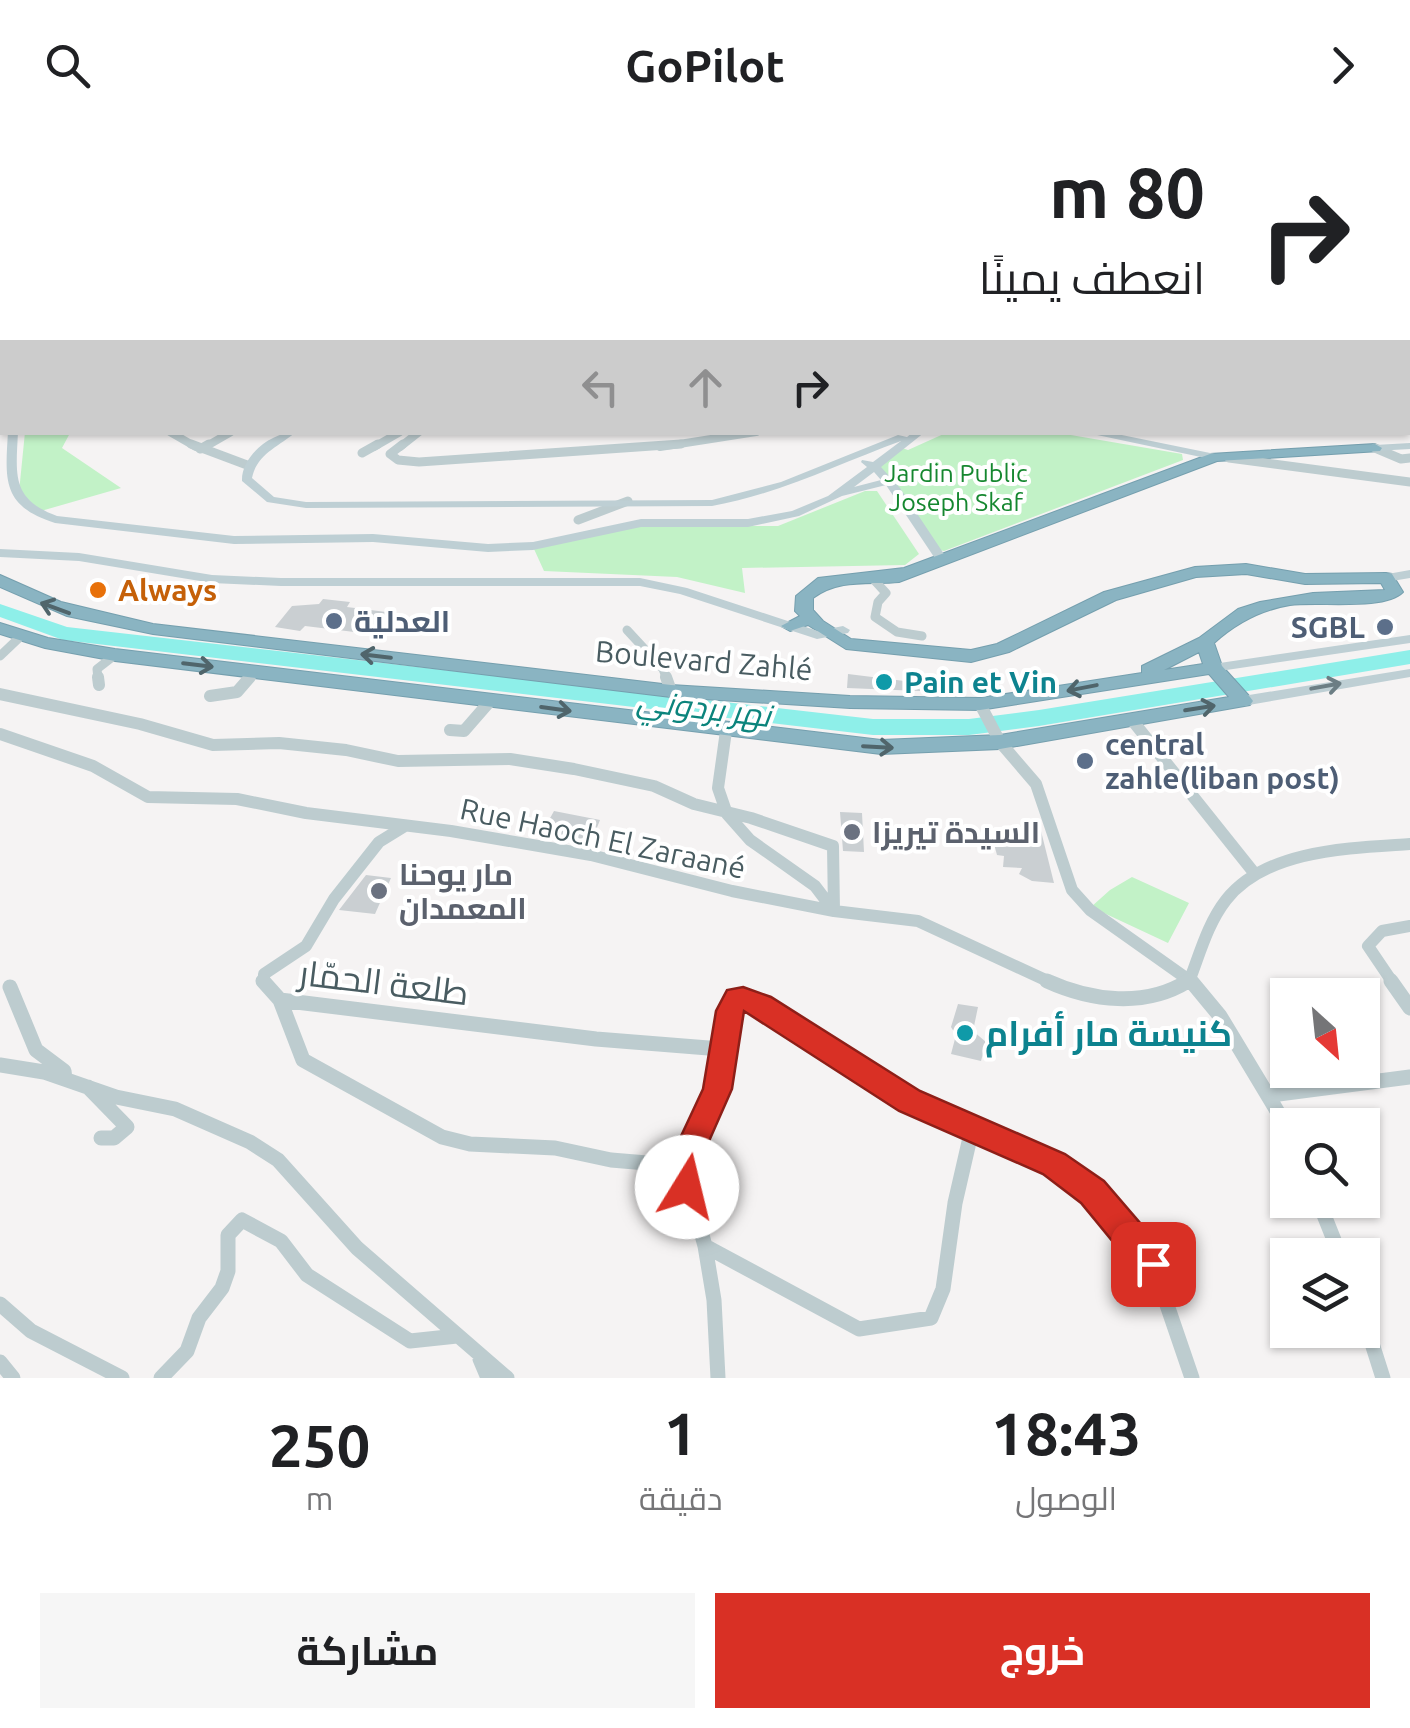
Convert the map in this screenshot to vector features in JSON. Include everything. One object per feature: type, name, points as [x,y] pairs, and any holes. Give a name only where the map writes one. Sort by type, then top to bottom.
[{"type":"highway","points":[[1358,435],[1375,448]]},
{"type":"highway","points":[[843,636],[816,606],[830,590],[942,560],[1215,457],[1375,448]]},
{"type":"highway","points":[[904,573],[844,578],[815,586],[803,602],[809,619],[843,636],[923,645],[972,656],[994,652],[1110,596],[1194,572],[1246,570],[1317,580],[1386,578],[1394,588],[1392,595],[1280,601],[1236,615],[1206,642],[1131,678]]},
{"type":"highway","name":"Boulevard Zahlé","points":[[0,580],[24,595],[78,616],[434,677],[492,700],[726,732],[882,748],[998,740],[1132,720],[1240,698]]},
{"type":"highway","points":[[790,626],[809,619]]},
{"type":"highway","name":"Boulevard Zahlé","points":[[0,628],[20,637],[121,656],[254,672],[434,677],[982,708],[1131,678],[1216,671]]},
{"type":"highway","points":[[121,656],[152,629]]},
{"type":"highway","points":[[1206,642],[1216,671],[1240,698]]},
{"type":"street","points":[[13,435],[10,466],[14,493],[30,512],[55,520],[217,539],[373,538],[511,548],[660,521],[769,521],[888,483]]},
{"type":"street","points":[[175,435],[200,449],[247,465]]},
{"type":"street","points":[[200,449],[226,435]]},
{"type":"street","points":[[287,435],[247,465],[246,479],[261,495],[306,504],[712,503],[739,499],[850,461],[878,460]]},
{"type":"street","points":[[362,452],[394,435]]},
{"type":"street","points":[[416,435],[390,454],[398,460],[419,462],[568,456],[740,435]]},
{"type":"street","points":[[796,479],[909,435]]},
{"type":"street","points":[[832,498],[914,435]]},
{"type":"street","points":[[1103,435],[1215,457],[1410,482]]},
{"type":"street","points":[[1375,448],[1410,446]]},
{"type":"street","points":[[1375,448],[1401,459],[1410,458]]},
{"type":"street","points":[[866,450],[878,460],[888,483],[942,560]]},
{"type":"street","points":[[861,474],[888,483]]},
{"type":"street","points":[[578,520],[628,501]]},
{"type":"street","points":[[0,552],[79,557],[212,579],[640,582],[817,636],[843,636]]},
{"type":"street","points":[[1386,578],[1410,574]]},
{"type":"street","points":[[875,581],[886,594],[878,602],[875,617],[893,631],[923,645]]},
{"type":"street","points":[[733,609],[751,623],[778,634],[843,636]]},
{"type":"street","points":[[627,630],[663,670],[671,691]]},
{"type":"street","points":[[0,656],[20,637]]},
{"type":"street","name":"Boulevard Zahlé","points":[[1216,671],[1410,639]]},
{"type":"street","points":[[99,686],[96,669],[121,656]]},
{"type":"street","points":[[210,696],[236,692],[254,672]]},
{"type":"street","name":"Boulevard Zahlé","points":[[1240,698],[1410,673]]},
{"type":"street","points":[[0,694],[140,724],[213,746],[279,743],[398,760],[510,759],[654,786],[727,814],[832,846],[834,911]]},
{"type":"street","points":[[450,730],[464,730],[492,700]]},
{"type":"street","points":[[982,708],[998,740],[1036,784],[1072,890],[1190,979],[1220,1016],[1278,1108]]},
{"type":"street","points":[[1132,720],[1256,874]]},
{"type":"street","points":[[726,732],[718,788],[727,814],[750,840],[814,886],[834,911]]},
{"type":"street","name":"Rue Haoch El Zaraané","points":[[0,734],[93,766],[148,797],[237,799],[306,814],[569,851],[834,911],[894,916],[930,925],[1054,984],[1103,999],[1146,997],[1173,990],[1190,979]]},
{"type":"street","name":"طلعة الحمّار","points":[[405,826],[379,842],[334,899],[318,932],[306,946],[264,974],[262,982],[280,1000],[596,1039],[721,1049]]},
{"type":"street","points":[[1190,979],[1227,898],[1256,874],[1308,858],[1410,844]]},
{"type":"street","points":[[1410,926],[1382,931],[1373,936],[1368,946],[1410,1008]]},
{"type":"street","points":[[10,988],[36,1050],[64,1072],[65,1079]]},
{"type":"street","points":[[718,1378],[714,1300],[705,1246],[683,1166],[718,1089],[721,1049],[737,998],[750,1000],[910,1101],[1054,1164],[1109,1209],[1153,1264],[1192,1378]]},
{"type":"street","points":[[280,1000],[303,1060],[442,1137],[470,1144],[555,1148],[611,1160],[683,1166]]},
{"type":"street","points":[[0,1066],[176,1109],[250,1142],[278,1160],[357,1248],[507,1378]]},
{"type":"street","points":[[1271,1095],[1410,1077]]},
{"type":"street","points":[[88,1087],[97,1104],[119,1117],[126,1127],[114,1138],[101,1138]]},
{"type":"street","points":[[705,1246],[823,1314],[859,1328],[930,1318],[943,1289],[955,1203],[972,1128]]},
{"type":"street","points":[[161,1378],[187,1351],[199,1318],[222,1288],[228,1270],[228,1235],[242,1220],[281,1240],[307,1275],[410,1341],[457,1336]]},
{"type":"street","points":[[0,1304],[32,1331],[122,1378]]},
{"type":"street","points":[[1373,1348],[1382,1378]]},
{"type":"street","points":[[478,1355],[488,1378]]},
{"type":"street","points":[[0,1362],[13,1378]]},
{"type":"green space","points":[[25,435],[69,435],[62,448],[121,488],[41,511],[19,492]]},
{"type":"green space","name":"Jardin Public Joseph Skaf","points":[[941,435],[1071,435],[1182,454],[1183,460],[944,551],[935,549],[875,468],[902,448],[908,450]]},
{"type":"green space","points":[[865,491],[877,491],[919,554],[905,565],[742,568],[745,593],[677,577],[544,571],[534,549],[639,526],[778,526]]},
{"type":"green space","points":[[1132,877],[1189,903],[1168,943],[1091,907]]},
{"type":"building","name":"العدلية","points":[[323,599],[350,602],[347,607],[394,613],[379,635],[305,626],[300,631],[275,627],[292,606],[319,604]]},
{"type":"building","name":"Pain et Vin","points":[[848,674],[945,686],[944,692],[847,688]]},
{"type":"building","points":[[554,811],[600,820],[590,845],[535,835],[542,819],[549,820]]},
{"type":"building","name":"السيدة تيريزا","points":[[840,812],[862,813],[864,852],[843,851]]},
{"type":"building","points":[[1011,825],[1040,827],[1054,883],[1032,881],[1019,874],[1022,868],[1003,867],[1004,856],[997,855],[994,844],[1012,845]]},
{"type":"building","name":"مار يوحنا المعمدان","points":[[366,875],[391,878],[375,914],[339,910]]},
{"type":"building","name":"كنيسة مار أفرام","points":[[958,1004],[978,1007],[973,1031],[986,1042],[981,1061],[951,1054],[956,1035],[951,1027]]},
{"type":"waterway","name":"نهر بردوني","points":[[0,610],[63,633],[873,727],[969,727],[1039,718],[1410,657]]},
{"type":"place","name":"Always","points":[[98,590]]},
{"type":"place","name":"العدلية","points":[[334,621]]},
{"type":"place","name":"SGBL","points":[[1385,627]]},
{"type":"place","name":"Pain et Vin","points":[[884,682]]},
{"type":"place","name":"central zahle(liban post)","points":[[1085,761]]},
{"type":"place","name":"السيدة تيريزا","points":[[852,832]]},
{"type":"place","name":"مار يوحنا المعمدان","points":[[379,891]]},
{"type":"place","name":"كنيسة مار أفرام","points":[[965,1033]]},
{"type":"route","points":[[687,1187],[683,1166],[718,1089],[721,1049],[730,1011],[737,998],[750,1000],[910,1101],[1054,1164],[1109,1209],[1153,1264]]}]
